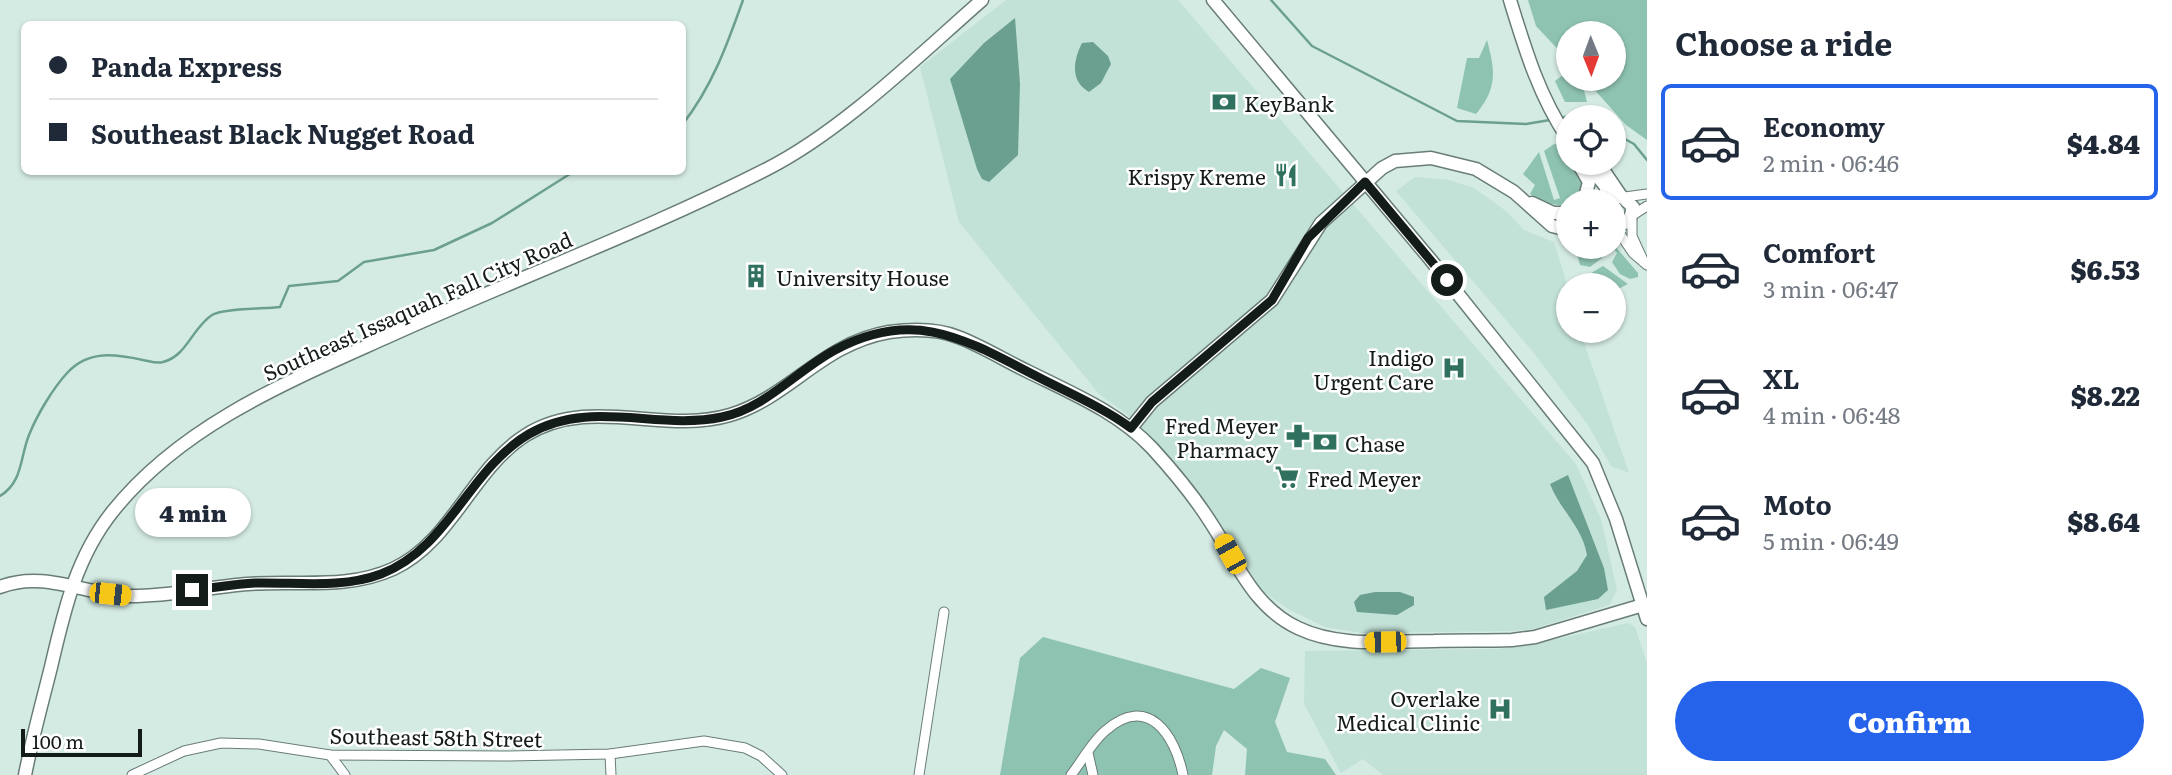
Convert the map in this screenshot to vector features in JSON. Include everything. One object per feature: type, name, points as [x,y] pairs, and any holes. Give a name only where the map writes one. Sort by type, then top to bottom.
[{"type":"main road","name":"Southeast Issaquah Fall City Road","points":[[25,775],[71,586],[91,544],[133,488],[161,462],[225,415],[310,372],[697,203],[771,167],[811,141],[897,73],[982,0]]},
{"type":"main road","points":[[1213,0],[1549,405],[1593,463],[1616,519],[1647,619]]},
{"type":"main road","points":[[1510,0],[1549,110],[1556,122]]},
{"type":"main road","points":[[1131,428],[1152,402],[1272,300],[1308,238],[1365,182],[1395,161],[1431,158],[1476,169],[1522,199],[1556,213]]},
{"type":"main road","points":[[1606,175],[1617,189]]},
{"type":"main road","points":[[1522,199],[1556,227]]},
{"type":"main road","points":[[1626,199],[1632,203],[1632,217],[1626,222]]},
{"type":"main road","points":[[1543,218],[1556,220]]},
{"type":"main road","points":[[0,587],[32,580],[110,594],[138,596],[253,583],[334,583],[368,578],[397,567],[429,545],[498,459],[513,444],[543,426],[590,415],[686,420],[735,414],[760,402],[831,352],[853,341],[905,330],[931,331],[960,337],[1105,411],[1131,428],[1187,489],[1262,602],[1290,624],[1313,634],[1359,642],[1524,639],[1643,605]]},
{"type":"street","points":[[1626,197],[1647,194]]},
{"type":"street","points":[[1646,265],[1632,236],[1632,217],[1647,206]]},
{"type":"street","points":[[1626,243],[1646,265]]},
{"type":"street","points":[[919,775],[944,612]]},
{"type":"street","points":[[1071,775],[1103,732],[1119,721],[1148,718],[1158,722],[1168,733],[1183,775]]},
{"type":"street","name":"Southeast 58th Street","points":[[132,775],[184,751],[221,743],[259,744],[330,755],[610,754],[687,741],[717,742],[745,748],[761,756],[782,775]]},
{"type":"street","points":[[1088,753],[1093,775]]},
{"type":"street","points":[[610,754],[611,775]]},
{"type":"street","points":[[330,755],[345,775]]},
{"type":"shaded area","points":[[1006,0],[1178,0],[1576,464],[1601,519],[1617,590],[1609,605],[1533,629],[1362,633],[1325,627],[1288,609],[1247,580],[1195,494],[1132,418],[1099,394],[959,222],[920,67]]},
{"type":"shaded area","points":[[1528,0],[1647,0],[1647,140],[1626,125],[1626,105],[1608,105],[1596,91],[1626,91],[1626,21],[1556,21],[1556,47],[1536,26]]},
{"type":"shaded area","points":[[1015,18],[1020,84],[1018,155],[989,182],[982,179],[977,169],[950,79],[984,43]]},
{"type":"shaded area","points":[[1487,40],[1493,78],[1488,96],[1476,114],[1457,108],[1467,58],[1479,58]]},
{"type":"shaded area","points":[[1093,42],[1108,56],[1111,64],[1101,83],[1089,92],[1076,76],[1075,64],[1082,43]]},
{"type":"shaded area","points":[[1560,91],[1584,91],[1587,102],[1565,102]]},
{"type":"shaded area","points":[[1556,144],[1556,175],[1579,175],[1583,185],[1581,189],[1557,189],[1544,151]]},
{"type":"shaded area","points":[[1539,152],[1556,204],[1530,194],[1535,185],[1523,174]]},
{"type":"shaded area","points":[[1415,177],[1449,180],[1474,188],[1506,211],[1524,230],[1554,242],[1556,259],[1559,259],[1563,273],[1556,273],[1556,343],[1584,343],[1629,473],[1611,466],[1588,425],[1534,353],[1396,191]]},
{"type":"shaded area","points":[[1578,259],[1601,259],[1590,267],[1580,265]]},
{"type":"shaded area","points":[[1614,259],[1626,259],[1638,273],[1638,277],[1626,277],[1626,273],[1619,273],[1612,262]]},
{"type":"shaded area","points":[[1603,266],[1613,273],[1591,273]]},
{"type":"shaded area","points":[[1568,475],[1604,568],[1608,590],[1598,599],[1546,610],[1544,597],[1577,571],[1587,555],[1581,535],[1550,484]]},
{"type":"shaded area","points":[[1400,592],[1414,597],[1414,605],[1397,615],[1357,612],[1354,602],[1360,595]]},
{"type":"shaded area","points":[[1628,623],[1635,627],[1647,663],[1647,775],[1383,775],[1363,759],[1341,773],[1304,704],[1305,651],[1498,649],[1535,644]]},
{"type":"shaded area","points":[[1043,637],[1234,689],[1261,668],[1290,678],[1275,722],[1287,752],[1325,759],[1336,775],[1245,775],[1247,749],[1224,730],[1216,746],[1212,775],[1000,775],[1020,658]]},
{"type":"waterway","points":[[686,120],[710,81],[743,0]]},
{"type":"waterway","points":[[1271,0],[1312,46],[1457,121],[1526,124],[1550,120]]},
{"type":"waterway","points":[[1626,140],[1634,144],[1647,160]]},
{"type":"waterway","points":[[0,496],[13,484],[17,476],[36,419],[57,386],[76,365],[94,357],[113,355],[156,363],[171,359],[212,315],[234,310],[280,307],[289,286],[338,281],[364,262],[434,250],[492,223],[568,175]]},
{"type":"place","name":"KeyBank","points":[[1224,102]]},
{"type":"place","name":"Krispy Kreme","points":[[1286,175]]},
{"type":"place","name":"University House","points":[[756,276]]},
{"type":"place","name":"Indigo Urgent Care","points":[[1454,368]]},
{"type":"place","name":"Fred Meyer Pharmacy","points":[[1298,436]]},
{"type":"place","name":"Chase","points":[[1325,442]]},
{"type":"place","name":"Fred Meyer","points":[[1287,477]]},
{"type":"place","name":"Overlake Medical Clinic","points":[[1500,709]]},
{"type":"route","points":[[192,590],[253,583],[350,582],[380,574],[397,567],[429,545],[498,459],[513,444],[543,426],[590,415],[686,420],[721,418],[760,402],[831,352],[868,336],[905,330],[931,331],[960,337],[1105,411],[1131,428],[1152,402],[1272,300],[1284,284],[1308,238],[1365,182],[1447,280]]}]
